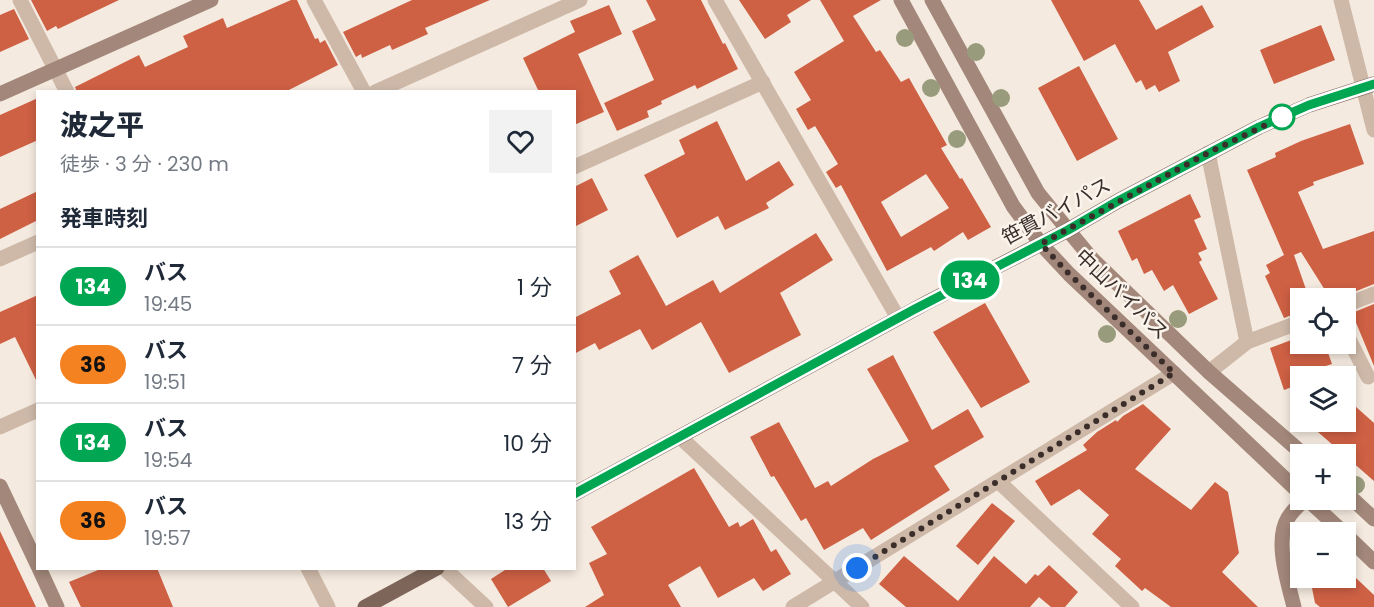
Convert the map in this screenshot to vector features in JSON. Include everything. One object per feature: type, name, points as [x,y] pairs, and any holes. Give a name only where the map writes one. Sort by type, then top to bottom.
[{"type":"main road","name":"笹貫バイパス","points":[[576,490],[1068,230],[1208,153],[1309,105],[1369,86]]},
{"type":"main road","points":[[364,607],[433,570]]},
{"type":"street","points":[[20,0],[66,90]]},
{"type":"street","points":[[0,94],[211,0]]},
{"type":"street","points":[[314,0],[363,90]]},
{"type":"street","points":[[379,90],[580,0]]},
{"type":"street","points":[[715,0],[898,318]]},
{"type":"street","name":"中山バイパス","points":[[902,0],[1013,206],[1041,244],[1069,274],[1290,483]]},
{"type":"street","name":"中山バイパス","points":[[932,0],[1038,193],[1092,259],[1209,372],[1292,444]]},
{"type":"street","points":[[1341,0],[1369,86],[1374,130]]},
{"type":"street","points":[[576,166],[762,82]]},
{"type":"street","points":[[1208,153],[1247,342]]},
{"type":"street","points":[[0,259],[36,243]]},
{"type":"street","points":[[1356,301],[1374,294]]},
{"type":"street","points":[[1209,372],[1247,342],[1290,326]]},
{"type":"street","points":[[1356,353],[1368,377]]},
{"type":"street","points":[[793,607],[1174,373]]},
{"type":"street","points":[[0,427],[36,411]]},
{"type":"street","points":[[680,437],[862,607]]},
{"type":"street","points":[[998,481],[1132,607]]},
{"type":"street","points":[[0,486],[36,563]]},
{"type":"street","points":[[1356,502],[1374,519]]},
{"type":"street","points":[[1294,607],[1282,538],[1288,518],[1296,510]]},
{"type":"street","points":[[1317,510],[1331,522]]},
{"type":"street","points":[[1356,545],[1374,562]]},
{"type":"street","points":[[39,570],[57,607]]},
{"type":"street","points":[[309,570],[328,607]]},
{"type":"street","points":[[446,570],[486,607]]},
{"type":"building","points":[[31,0],[119,0],[58,29],[56,26],[47,31]]},
{"type":"building","points":[[291,0],[297,0],[315,39],[318,38],[320,43],[325,40],[338,65],[289,90],[76,90],[75,87],[139,55],[145,67],[188,47],[183,36],[223,18],[227,28]]},
{"type":"building","points":[[412,0],[490,0],[425,28],[428,34],[392,50],[390,45],[362,58],[361,54],[356,57],[343,32]]},
{"type":"building","points":[[646,0],[701,0],[738,69],[697,89],[695,85],[661,101],[662,104],[647,111],[649,117],[617,131],[604,103],[654,80],[632,31],[656,20]]},
{"type":"building","points":[[739,0],[811,0],[787,15],[791,22],[765,39]]},
{"type":"building","points":[[820,0],[881,0],[853,16],[876,52],[880,50],[901,82],[909,78],[947,145],[941,148],[991,227],[968,240],[963,232],[934,251],[931,247],[887,271],[841,185],[836,188],[826,172],[838,164],[815,126],[808,130],[796,109],[811,100],[794,72],[844,41]],"holes":[[[926,174],[949,208],[901,237],[881,202]]]},
{"type":"building","points":[[1051,0],[1139,0],[1156,30],[1202,5],[1214,27],[1168,52],[1180,81],[1159,92],[1155,85],[1146,90],[1141,80],[1136,83],[1115,44],[1084,61]]},
{"type":"building","points":[[609,5],[622,34],[578,54],[604,112],[576,124],[576,90],[538,90],[523,58],[575,32],[570,21]]},
{"type":"building","points":[[14,9],[29,39],[0,52],[0,15]]},
{"type":"building","points":[[1321,25],[1335,60],[1274,84],[1260,50]]},
{"type":"building","points":[[1079,66],[1118,139],[1077,161],[1038,88]]},
{"type":"building","points":[[36,99],[36,141],[0,157],[0,115]]},
{"type":"building","points":[[717,121],[746,181],[779,161],[794,185],[766,203],[769,208],[725,230],[718,216],[677,238],[644,175],[685,154],[679,140]]},
{"type":"building","points":[[1350,124],[1364,164],[1313,182],[1314,185],[1298,192],[1323,249],[1374,231],[1374,284],[1356,291],[1356,288],[1324,288],[1301,252],[1294,255],[1306,288],[1290,288],[1290,316],[1284,318],[1265,276],[1270,273],[1266,265],[1284,255],[1247,170],[1276,157],[1275,153],[1301,141]]},
{"type":"building","points":[[592,178],[608,210],[576,226],[576,186]]},
{"type":"building","points":[[36,192],[36,221],[0,239],[0,209]]},
{"type":"building","points":[[1190,194],[1201,217],[1194,220],[1207,249],[1198,253],[1202,260],[1199,262],[1218,299],[1189,314],[1173,285],[1164,291],[1152,270],[1144,274],[1137,258],[1132,261],[1118,231]]},
{"type":"building","points":[[816,233],[833,260],[780,293],[801,335],[729,373],[701,322],[652,350],[640,329],[599,350],[595,343],[576,353],[576,317],[621,294],[609,271],[638,255],[666,306],[713,280],[720,293]]},
{"type":"building","points":[[36,296],[36,380],[15,337],[0,344],[0,312]]},
{"type":"building","points":[[985,303],[1030,382],[981,408],[933,332]]},
{"type":"building","points":[[1374,304],[1374,366],[1356,323],[1356,311]]},
{"type":"building","points":[[1290,340],[1290,354],[1328,354],[1332,364],[1290,366],[1290,388],[1284,390],[1270,348]]},
{"type":"building","points":[[893,355],[932,430],[968,409],[984,437],[934,466],[950,490],[871,540],[863,528],[824,550],[806,518],[801,521],[774,476],[771,477],[750,437],[779,422],[815,488],[828,481],[831,486],[873,459],[909,441],[867,369]]},
{"type":"building","points":[[1143,404],[1171,429],[1135,469],[1191,510],[1215,482],[1228,492],[1239,553],[1222,572],[1258,607],[1171,607],[1145,588],[1142,591],[1115,566],[1121,559],[1092,534],[1109,515],[1079,489],[1051,506],[1035,481],[1087,450],[1083,445],[1097,432],[1116,420],[1117,422]]},
{"type":"building","points":[[1356,407],[1374,423],[1374,481],[1356,465],[1356,444],[1332,444],[1318,432],[1356,432]]},
{"type":"building","points":[[694,468],[729,527],[738,522],[740,527],[753,519],[771,552],[776,549],[791,574],[763,591],[754,578],[718,598],[700,566],[668,585],[681,607],[585,607],[604,595],[589,563],[607,554],[591,527]]},
{"type":"building","points":[[992,503],[1015,521],[978,565],[956,546]]},
{"type":"building","points":[[0,531],[36,607],[0,607]]},
{"type":"building","points":[[904,556],[958,601],[994,556],[1026,584],[1035,574],[1038,576],[1049,565],[1078,592],[1065,607],[1051,607],[1039,597],[1030,607],[906,607],[879,584]]},
{"type":"building","points":[[98,570],[158,570],[173,607],[81,607],[69,582]]},
{"type":"building","points":[[505,570],[544,570],[551,581],[508,607],[491,579]]},
{"type":"building","points":[[1356,578],[1374,595],[1374,607],[1320,607],[1315,603],[1312,588],[1356,588]]},
{"type":"bus line","name":"134","points":[[576,493],[913,310],[1259,127],[1309,105],[1374,84]]},
{"type":"route","points":[[857,568],[1174,373],[1069,274],[1041,244],[1208,153],[1282,117]]}]
